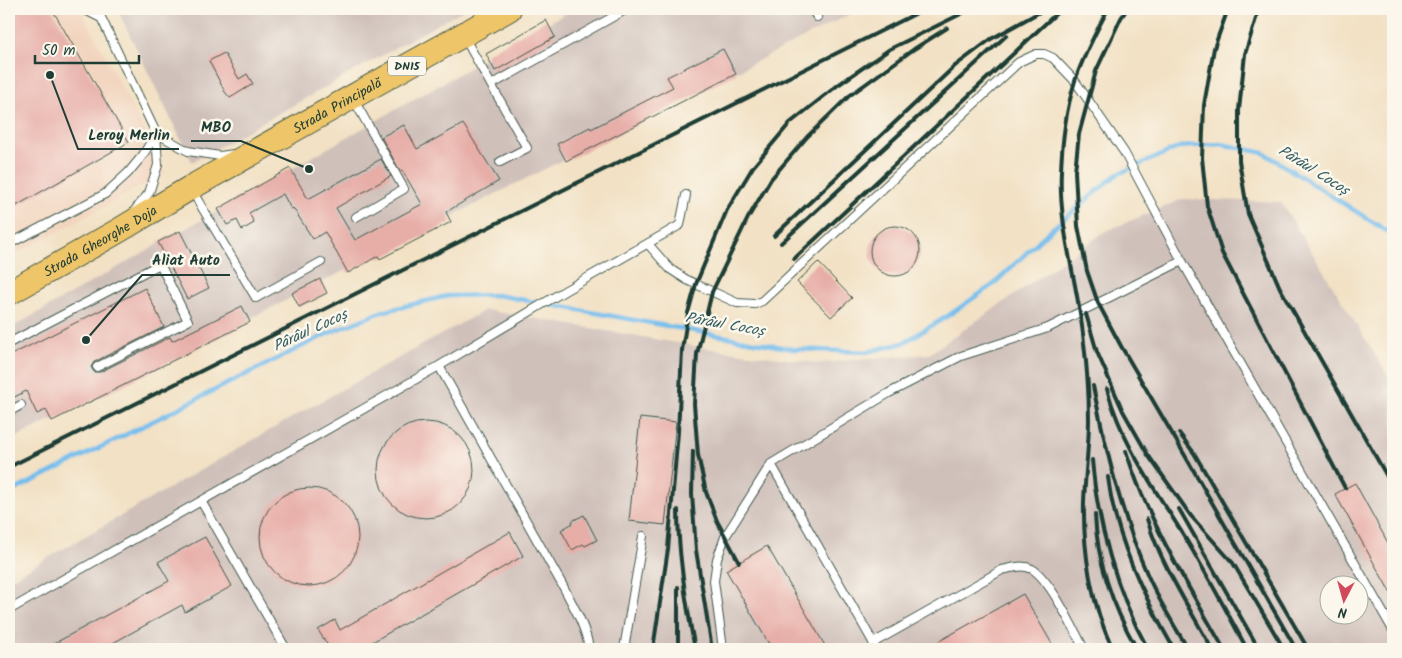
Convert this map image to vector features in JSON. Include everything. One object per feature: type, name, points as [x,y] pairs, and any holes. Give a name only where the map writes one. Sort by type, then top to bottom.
[{"type":"main road","name":"Strada Principală","points":[[190,188],[509,9]]},
{"type":"main road","name":"Strada Gheorghe Doja","points":[[13,286],[54,267],[190,188]]},
{"type":"lane","points":[[83,9],[101,18]]},
{"type":"lane","points":[[97,9],[156,133],[158,165],[149,193],[118,231]]},
{"type":"lane","points":[[491,85],[627,9]]},
{"type":"lane","points":[[812,9],[817,17]]},
{"type":"lane","points":[[463,36],[528,148],[500,162]]},
{"type":"lane","points":[[648,244],[670,269],[687,280],[738,303],[755,304],[762,301],[1019,62],[1036,54],[1044,54],[1053,58],[1075,81],[1141,180],[1182,261],[1393,630]]},
{"type":"lane","points":[[352,98],[404,189],[356,217]]},
{"type":"lane","points":[[156,133],[188,151],[220,156],[257,151]]},
{"type":"lane","points":[[9,244],[104,194],[128,173],[143,155],[156,133]]},
{"type":"lane","points":[[190,188],[256,298],[322,262]]},
{"type":"lane","points":[[9,610],[439,366],[680,225],[686,195]]},
{"type":"lane","points":[[723,649],[714,581],[717,559],[725,537],[771,464],[889,393],[961,356],[1048,328],[1182,261]]},
{"type":"lane","points":[[9,342],[160,264],[188,320],[97,367]]},
{"type":"lane","points":[[439,366],[564,588],[579,617],[589,649]]},
{"type":"lane","points":[[9,415],[10,412],[21,404]]},
{"type":"lane","points":[[771,464],[875,646],[1002,570],[1018,566],[1032,569],[1043,580],[1053,593],[1084,649]]},
{"type":"lane","points":[[201,501],[286,649]]},
{"type":"lane","points":[[624,649],[643,536]]},
{"type":"shaded area","points":[[9,9],[81,9],[166,173],[9,258]]},
{"type":"shaded area","points":[[117,9],[465,9],[192,162]]},
{"type":"shaded area","points":[[573,9],[860,9],[9,441],[9,329]]},
{"type":"shaded area","points":[[1183,199],[1281,202],[1393,384],[1393,649],[9,649],[9,580],[300,413],[485,310],[712,349],[818,363],[929,354],[1106,231]]},
{"type":"building","points":[[9,9],[52,9],[129,142],[9,210]]},
{"type":"building","points":[[546,20],[555,37],[495,71],[486,54]]},
{"type":"building","points":[[723,49],[736,74],[566,161],[557,144],[590,127],[591,129],[673,87],[667,77]]},
{"type":"building","points":[[224,53],[239,79],[247,74],[253,84],[230,98],[209,61]]},
{"type":"building","points":[[463,124],[499,181],[446,212],[451,222],[380,259],[378,256],[348,273],[325,232],[313,239],[293,208],[291,209],[283,194],[249,213],[254,223],[242,230],[237,220],[227,225],[218,209],[290,168],[308,199],[381,159],[391,176],[336,208],[355,240],[422,204],[402,170],[400,171],[381,137],[404,125],[417,149]]},
{"type":"building","points":[[895,226],[904,228],[915,237],[920,251],[918,260],[909,271],[895,276],[886,274],[875,265],[870,251],[872,242],[881,231]]},
{"type":"building","points":[[180,231],[209,288],[187,299],[158,242]]},
{"type":"building","points":[[818,262],[852,298],[831,317],[797,282]]},
{"type":"building","points":[[320,279],[327,293],[299,307],[292,293]]},
{"type":"building","points":[[145,288],[164,327],[94,362],[91,367],[94,372],[100,372],[170,337],[172,341],[242,306],[250,322],[52,421],[46,410],[37,414],[26,391],[9,400],[9,356]]},
{"type":"building","points":[[640,418],[676,422],[665,525],[629,521]]},
{"type":"building","points":[[426,422],[444,425],[460,436],[471,452],[474,470],[471,488],[460,504],[444,515],[426,518],[408,515],[392,504],[381,488],[378,470],[381,452],[392,436],[408,425]]},
{"type":"building","points":[[1355,483],[1393,552],[1393,597],[1335,494]]},
{"type":"building","points":[[309,488],[328,492],[343,503],[354,518],[358,537],[354,556],[343,571],[328,582],[309,586],[290,582],[275,571],[264,556],[260,537],[264,518],[275,503],[290,492]]},
{"type":"building","points":[[584,515],[597,540],[572,550],[561,530],[573,523],[572,521]]},
{"type":"building","points":[[510,532],[523,556],[360,649],[330,649],[318,630],[335,620],[340,630]]},
{"type":"building","points":[[205,537],[232,586],[185,612],[182,605],[102,649],[44,649],[169,581],[158,562]]},
{"type":"building","points":[[767,546],[827,649],[772,649],[726,570]]},
{"type":"building","points":[[1023,594],[1055,649],[925,649]]},
{"type":"waterway","name":"Pârâul Cocoș","points":[[9,493],[329,333],[381,312],[447,296],[497,295],[793,349],[867,352],[903,343],[946,317],[994,284],[1046,234],[1116,175],[1180,147],[1221,144],[1264,153],[1393,235]]},
{"type":"railway","points":[[9,467],[925,9]]},
{"type":"railway","points":[[653,649],[668,549],[678,432],[682,350],[688,313],[696,284],[727,210],[753,167],[790,123],[838,85],[890,49],[971,9]]},
{"type":"railway","points":[[774,236],[955,66],[991,39],[1045,9]]},
{"type":"railway","points":[[794,259],[1061,9]]},
{"type":"railway","points":[[1108,9],[1086,53],[1072,92],[1063,137],[1061,193],[1088,381],[1089,429],[1084,502],[1087,558],[1099,614],[1113,649]]},
{"type":"railway","points":[[1127,9],[1096,71],[1079,134],[1075,171],[1078,226],[1087,271],[1098,303],[1121,346],[1296,649]]},
{"type":"railway","points":[[1228,9],[1214,48],[1204,105],[1202,158],[1207,206],[1222,253],[1345,488]]},
{"type":"railway","points":[[1259,9],[1245,54],[1239,110],[1239,161],[1248,214],[1280,288],[1393,487]]},
{"type":"railway","points":[[739,562],[717,521],[706,492],[698,455],[694,404],[697,354],[712,292],[748,218],[771,179],[807,137],[849,96],[914,49],[947,28]]},
{"type":"railway","points":[[781,243],[1007,35]]},
{"type":"railway","points":[[1086,314],[1097,352],[1123,411],[1148,455],[1191,516],[1233,563],[1284,649]]},
{"type":"railway","points":[[1093,386],[1109,458],[1122,506],[1138,553],[1152,585],[1188,649]]},
{"type":"railway","points":[[1107,389],[1120,425],[1136,459],[1195,554],[1247,649]]},
{"type":"railway","points":[[1179,433],[1194,453],[1308,649]]},
{"type":"railway","points":[[693,451],[692,494],[696,550],[712,649]]},
{"type":"railway","points":[[1126,451],[1157,528],[1224,649]]},
{"type":"railway","points":[[1092,460],[1098,508],[1110,558],[1127,605],[1148,649]]},
{"type":"railway","points":[[1108,477],[1117,522],[1132,566],[1152,609],[1174,649]]},
{"type":"railway","points":[[1179,509],[1259,649]]},
{"type":"railway","points":[[678,510],[683,580],[695,649]]},
{"type":"railway","points":[[1095,515],[1099,550],[1108,585],[1121,618],[1137,649]]},
{"type":"railway","points":[[1147,519],[1160,553],[1212,649]]},
{"type":"railway","points":[[678,587],[678,649]]},
{"type":"place","name":"Leroy Merlin","points":[[50,75]]},
{"type":"place","name":"MBO","points":[[309,169]]},
{"type":"place","name":"Aliat Auto","points":[[86,340]]}]
